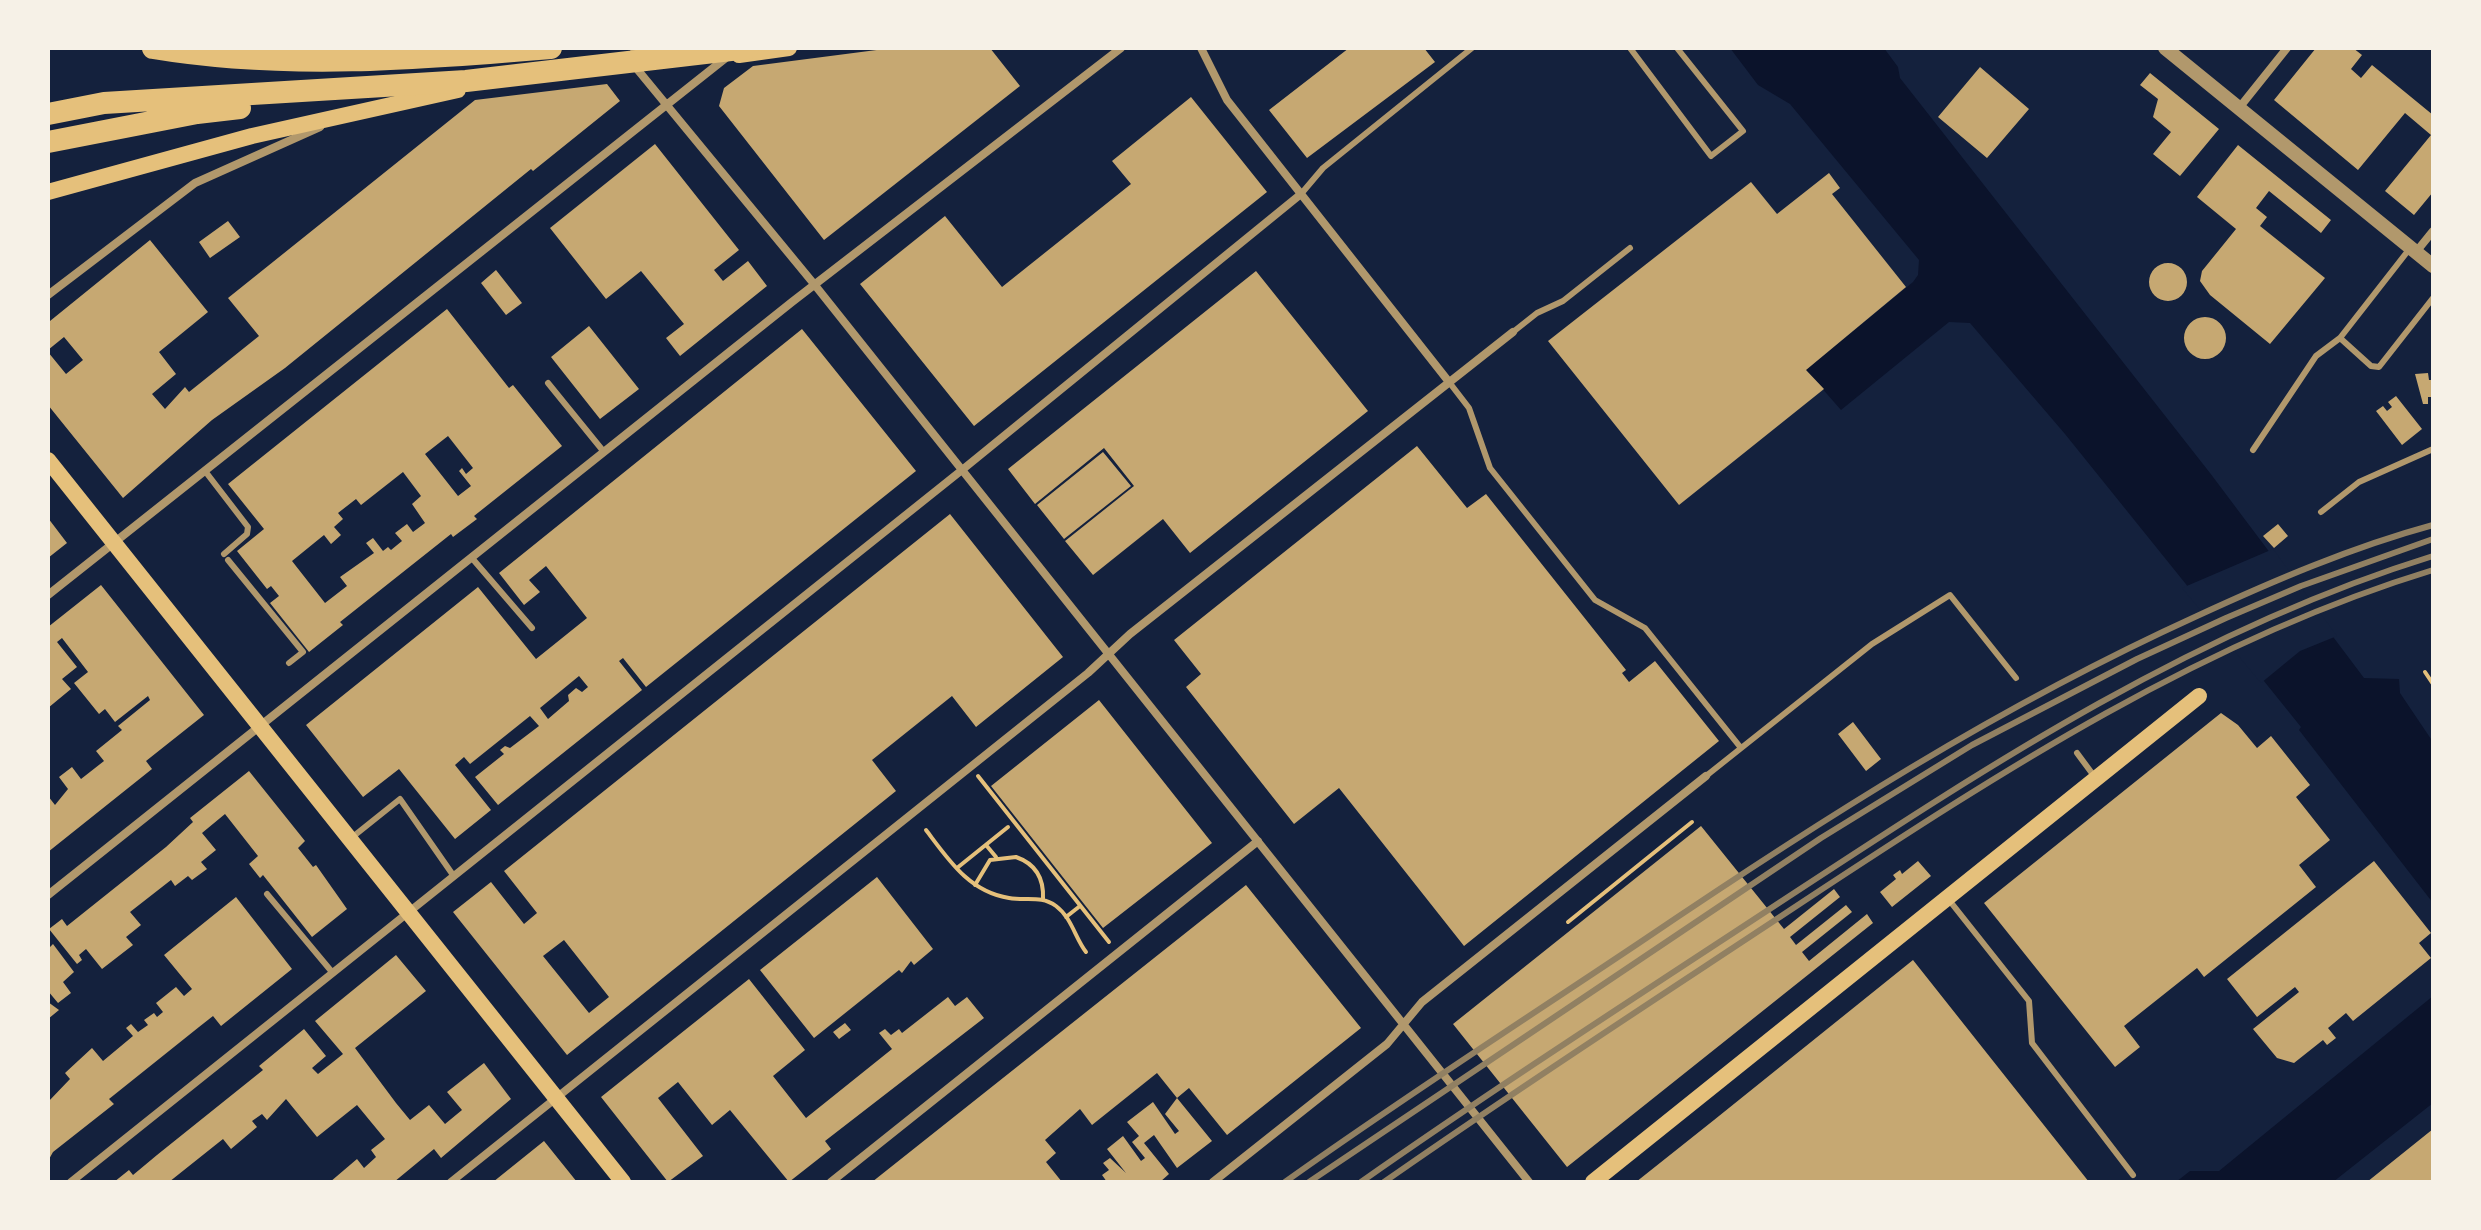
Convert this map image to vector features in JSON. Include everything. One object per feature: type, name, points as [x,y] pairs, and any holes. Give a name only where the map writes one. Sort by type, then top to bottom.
[{"type":"highway","points":[[153,48],[218,56],[336,60],[551,48]]},
{"type":"highway","points":[[48,114],[104,103],[466,81],[738,52]]},
{"type":"highway","points":[[48,142],[197,113],[466,88]]},
{"type":"main road","points":[[48,192],[252,136],[466,88],[637,69],[680,55],[789,48]]},
{"type":"main road","points":[[48,460],[623,1182]]},
{"type":"main road","points":[[1593,1182],[2199,696]]},
{"type":"street","points":[[634,48],[637,69],[814,284],[1529,1182]]},
{"type":"street","points":[[48,895],[814,284],[1121,48]]},
{"type":"street","points":[[1201,48],[1227,100],[1449,382]]},
{"type":"street","points":[[2165,48],[2433,266]]},
{"type":"street","points":[[2239,108],[2287,48]]},
{"type":"street","points":[[48,595],[667,104],[738,52]]},
{"type":"street","points":[[48,295],[195,183],[350,113]]},
{"type":"street","points":[[71,1182],[962,470],[1301,194]]},
{"type":"street","points":[[2414,249],[2433,231]]},
{"type":"street","points":[[451,1182],[1513,332]]},
{"type":"street","points":[[1213,1182],[1387,1044],[1422,1002],[1706,776]]},
{"type":"street","points":[[831,1182],[1258,841]]},
{"type":"lane","points":[[1301,194],[1323,168],[1472,48]]},
{"type":"lane","points":[[1630,48],[1711,156],[1743,131],[1677,48]]},
{"type":"lane","points":[[1513,332],[1537,313],[1563,301],[1630,248]]},
{"type":"lane","points":[[2253,450],[2316,356],[2340,338],[2343,330],[2414,249]]},
{"type":"lane","points":[[2340,338],[2371,366],[2379,367],[2433,298]]},
{"type":"lane","points":[[1449,382],[1469,408],[1490,468],[1578,579],[1595,600],[1645,628],[1741,748]]},
{"type":"lane","points":[[548,383],[604,452]]},
{"type":"lane","points":[[2321,512],[2359,482],[2433,449]]},
{"type":"lane","points":[[205,471],[248,527],[247,534],[226,557],[303,652],[289,663]]},
{"type":"lane","points":[[471,557],[532,628]]},
{"type":"lane","points":[[1706,776],[1872,644],[1950,595],[2016,678]]},
{"type":"lane","points":[[2077,753],[2096,778]]},
{"type":"lane","points":[[350,839],[400,799],[453,875]]},
{"type":"lane","points":[[267,894],[332,972]]},
{"type":"lane","points":[[1947,898],[2029,1001],[2032,1043],[2133,1175]]},
{"type":"path","points":[[2425,672],[2433,684]]},
{"type":"path","points":[[971,767],[1118,953]]},
{"type":"path","points":[[1568,922],[1692,822]]},
{"type":"path","points":[[956,868],[1008,827]]},
{"type":"path","points":[[926,830],[956,868],[975,885],[1011,898],[1043,899],[1066,917],[1086,952]]},
{"type":"path","points":[[986,845],[996,857]]},
{"type":"path","points":[[975,885],[983,866],[996,857],[1016,857],[1031,865],[1042,880],[1043,899]]},
{"type":"path","points":[[1066,917],[1080,905]]},
{"type":"water","points":[[1730,48],[1884,48],[1898,67],[1900,78],[2210,473],[2364,678],[2399,679],[2400,693],[2433,742],[2433,903],[2299,730],[2301,727],[2065,434],[1970,323],[1949,322],[1841,410],[1806,370],[1913,282],[1918,275],[1919,260],[1790,104],[1758,85]]},
{"type":"water","points":[[2433,996],[2433,1103],[2333,1182],[2176,1182],[2190,1171],[2219,1171]]},
{"type":"pier","points":[[2273,549],[2337,636],[2300,651],[2261,683],[2182,588]]},
{"type":"building","points":[[892,48],[990,48],[1020,86],[824,240],[719,106],[724,88],[753,66]]},
{"type":"building","points":[[1349,48],[1424,48],[1435,62],[1307,158],[1269,110]]},
{"type":"building","points":[[2316,48],[2353,48],[2362,55],[2351,69],[2361,78],[2372,65],[2433,115],[2433,192],[2414,215],[2385,191],[2431,135],[2405,113],[2358,170],[2274,100]]},
{"type":"building","points":[[1980,67],[2029,109],[1987,158],[1938,117]]},
{"type":"building","points":[[2150,73],[2219,129],[2180,176],[2153,154],[2171,132],[2153,117],[2158,99],[2140,85]]},
{"type":"building","points":[[607,84],[620,101],[285,368],[212,420],[123,498],[48,405],[48,352],[66,374],[83,360],[64,337],[48,350],[48,318],[50,321],[150,240],[208,312],[159,352],[176,374],[152,394],[165,409],[185,387],[189,392],[259,336],[228,298],[475,100]]},
{"type":"building","points":[[1191,97],[1267,192],[974,426],[860,284],[945,216],[1002,287],[1131,184],[1112,161]]},
{"type":"building","points":[[655,144],[739,250],[714,270],[723,281],[748,261],[767,286],[680,356],[666,338],[684,324],[641,271],[606,299],[550,228]]},
{"type":"building","points":[[2238,145],[2331,220],[2321,233],[2269,191],[2256,208],[2267,217],[2260,226],[2325,278],[2270,344],[2210,295],[2200,281],[2202,271],[2236,229],[2197,197]]},
{"type":"building","points":[[1829,173],[1840,188],[1832,194],[1906,287],[1806,370],[1824,389],[1679,505],[1548,341],[1751,182],[1777,214]]},
{"type":"building","points":[[228,221],[240,237],[210,258],[199,242]]},
{"type":"building","points":[[2168,263],[2182,268],[2187,282],[2182,296],[2168,301],[2154,296],[2149,282],[2154,268]]},
{"type":"building","points":[[496,270],[522,303],[506,315],[481,283]]},
{"type":"building","points":[[1256,271],[1368,411],[1190,553],[1163,519],[1093,575],[1065,541],[1134,486],[1104,448],[1035,504],[1008,469]]},
{"type":"building","points":[[447,309],[509,388],[513,385],[562,446],[474,516],[477,519],[453,537],[451,534],[340,622],[343,625],[309,652],[270,603],[279,596],[271,586],[267,589],[237,551],[264,529],[228,484]],"holes":[[[448,436],[473,468],[466,474],[462,468],[459,471],[471,486],[458,496],[425,454]],[[403,472],[421,496],[412,504],[425,523],[413,532],[407,524],[395,533],[402,541],[391,550],[388,547],[383,551],[373,538],[366,543],[374,553],[340,577],[347,586],[325,603],[292,561],[324,535],[331,544],[341,535],[334,527],[343,519],[338,513],[356,499],[361,505]]]},
{"type":"building","points":[[2205,317],[2220,323],[2226,338],[2220,353],[2205,359],[2190,353],[2184,338],[2190,323]]},
{"type":"building","points":[[589,326],[639,389],[600,419],[551,357]]},
{"type":"building","points":[[802,329],[916,471],[646,687],[623,658],[619,661],[642,690],[498,805],[475,777],[504,754],[500,750],[505,746],[510,748],[539,726],[530,716],[470,764],[464,757],[455,765],[491,810],[455,839],[399,769],[363,797],[306,725],[478,587],[536,659],[587,618],[546,566],[529,580],[540,592],[524,605],[499,573]],"holes":[[[579,676],[588,687],[582,692],[576,688],[568,695],[569,701],[548,719],[540,708]]]},
{"type":"building","points":[[2428,373],[2429,380],[2433,380],[2433,397],[2428,397],[2428,404],[2423,404],[2415,374]]},
{"type":"building","points":[[2396,396],[2422,429],[2402,445],[2376,411],[2383,406],[2387,411],[2392,407],[2388,402]]},
{"type":"building","points":[[1417,446],[1467,508],[1486,494],[1626,670],[1622,673],[1629,682],[1655,661],[1719,741],[1464,946],[1339,788],[1294,824],[1186,687],[1201,674],[1174,640]]},
{"type":"building","points":[[1103,452],[1131,486],[1064,539],[1037,505]]},
{"type":"building","points":[[950,514],[1063,657],[976,727],[952,696],[872,760],[896,791],[567,1055],[453,912],[491,882],[524,924],[537,913],[504,871]],"holes":[[[564,940],[609,997],[589,1013],[543,956]]]},
{"type":"building","points":[[48,518],[67,543],[48,558]]},
{"type":"building","points":[[2278,524],[2288,536],[2274,548],[2263,536]]},
{"type":"building","points":[[101,585],[204,715],[146,761],[152,769],[48,852],[48,796],[55,805],[68,789],[59,777],[72,767],[81,779],[104,761],[96,751],[122,730],[118,726],[150,700],[148,696],[115,722],[105,709],[99,714],[74,683],[88,672],[62,638],[57,642],[77,667],[62,679],[71,689],[48,708],[48,627]]},
{"type":"building","points":[[1099,700],[1212,843],[1103,928],[991,786]]},
{"type":"building","points":[[2221,713],[2238,725],[2257,748],[2271,736],[2310,785],[2296,797],[2330,840],[2299,865],[2316,887],[2204,977],[2197,968],[2124,1026],[2140,1047],[2115,1067],[1984,903]]},
{"type":"building","points":[[1853,722],[1881,759],[1866,771],[1838,734]]},
{"type":"building","points":[[249,771],[305,841],[298,848],[313,867],[316,865],[347,909],[312,937],[263,875],[260,878],[249,864],[258,856],[225,814],[202,833],[216,850],[201,862],[207,869],[192,880],[188,876],[175,886],[171,880],[130,912],[141,925],[126,937],[133,945],[102,969],[86,949],[79,955],[82,960],[77,964],[49,929],[62,919],[67,926],[166,847],[193,822],[190,818]]},
{"type":"building","points":[[1701,826],[1784,929],[1834,889],[1840,897],[1790,937],[1796,945],[1846,905],[1852,912],[1802,952],[1809,961],[1867,914],[1873,923],[1567,1167],[1453,1024]]},
{"type":"building","points":[[1918,861],[1931,876],[1892,907],[1880,892],[1896,879],[1893,875],[1900,870],[1902,874]]},
{"type":"building","points":[[2374,861],[2431,933],[2419,943],[2431,958],[2353,1021],[2346,1013],[2328,1028],[2336,1038],[2327,1045],[2323,1040],[2294,1063],[2277,1058],[2253,1029],[2299,992],[2295,987],[2257,1017],[2227,979]]},
{"type":"building","points":[[877,877],[933,949],[914,965],[911,961],[902,973],[899,970],[814,1038],[760,970]]},
{"type":"building","points":[[1246,885],[1361,1028],[1227,1135],[1189,1088],[1177,1098],[1157,1073],[1092,1125],[1080,1109],[1045,1140],[1056,1153],[1046,1162],[1062,1182],[872,1182]]},
{"type":"building","points":[[236,897],[292,969],[221,1026],[213,1016],[199,1027],[109,1099],[114,1104],[53,1152],[48,1161],[48,1102],[70,1079],[65,1073],[92,1048],[103,1061],[133,1036],[126,1028],[131,1024],[138,1032],[148,1025],[144,1020],[154,1013],[157,1017],[163,1012],[156,1003],[176,987],[184,996],[192,989],[164,955]]},
{"type":"building","points":[[53,944],[74,972],[63,982],[71,993],[58,1003],[48,991],[48,949]]},
{"type":"building","points":[[396,955],[426,991],[355,1048],[396,1103],[410,1120],[429,1105],[445,1124],[462,1110],[447,1092],[484,1063],[511,1099],[441,1158],[434,1149],[394,1182],[330,1182],[357,1159],[364,1168],[376,1157],[371,1150],[385,1139],[357,1105],[317,1137],[286,1099],[267,1120],[262,1114],[252,1121],[257,1127],[231,1149],[223,1139],[169,1182],[114,1182],[129,1170],[133,1175],[263,1070],[259,1066],[304,1029],[326,1056],[312,1068],[318,1074],[343,1054],[315,1021]]},
{"type":"building","points":[[1913,960],[2089,1182],[1636,1182],[1714,1120]]},
{"type":"building","points":[[749,979],[805,1050],[773,1076],[806,1118],[892,1049],[879,1033],[885,1029],[891,1035],[899,1029],[902,1033],[948,997],[955,1006],[967,997],[984,1018],[825,1141],[831,1149],[789,1182],[730,1110],[712,1125],[678,1082],[658,1098],[703,1156],[668,1182],[601,1097]]},
{"type":"building","points":[[48,1002],[59,1010],[48,1019]]},
{"type":"building","points":[[845,1023],[851,1030],[839,1039],[833,1032]]},
{"type":"building","points":[[1177,1098],[1212,1141],[1177,1168],[1154,1135],[1144,1143],[1169,1174],[1160,1182],[1107,1182],[1102,1175],[1109,1170],[1103,1163],[1110,1158],[1126,1173],[1107,1149],[1123,1136],[1141,1161],[1145,1158],[1132,1142],[1139,1136],[1127,1122],[1153,1102],[1175,1134],[1179,1131],[1165,1114]]},
{"type":"building","points":[[2433,1129],[2433,1182],[2367,1182]]},
{"type":"building","points":[[544,1141],[577,1182],[493,1182]]},
{"type":"railway","points":[[1285,1182],[1774,853],[1981,727],[2124,651],[2226,603],[2343,554],[2433,525]]},
{"type":"railway","points":[[1309,1182],[1821,838],[1972,745],[2137,659],[2226,618],[2301,586],[2433,539]]},
{"type":"railway","points":[[1361,1182],[1627,1003],[2020,749],[2098,704],[2261,621],[2346,586],[2433,556]]},
{"type":"railway","points":[[1384,1182],[1801,903],[1951,806],[2105,714],[2265,633],[2348,599],[2433,570]]}]
